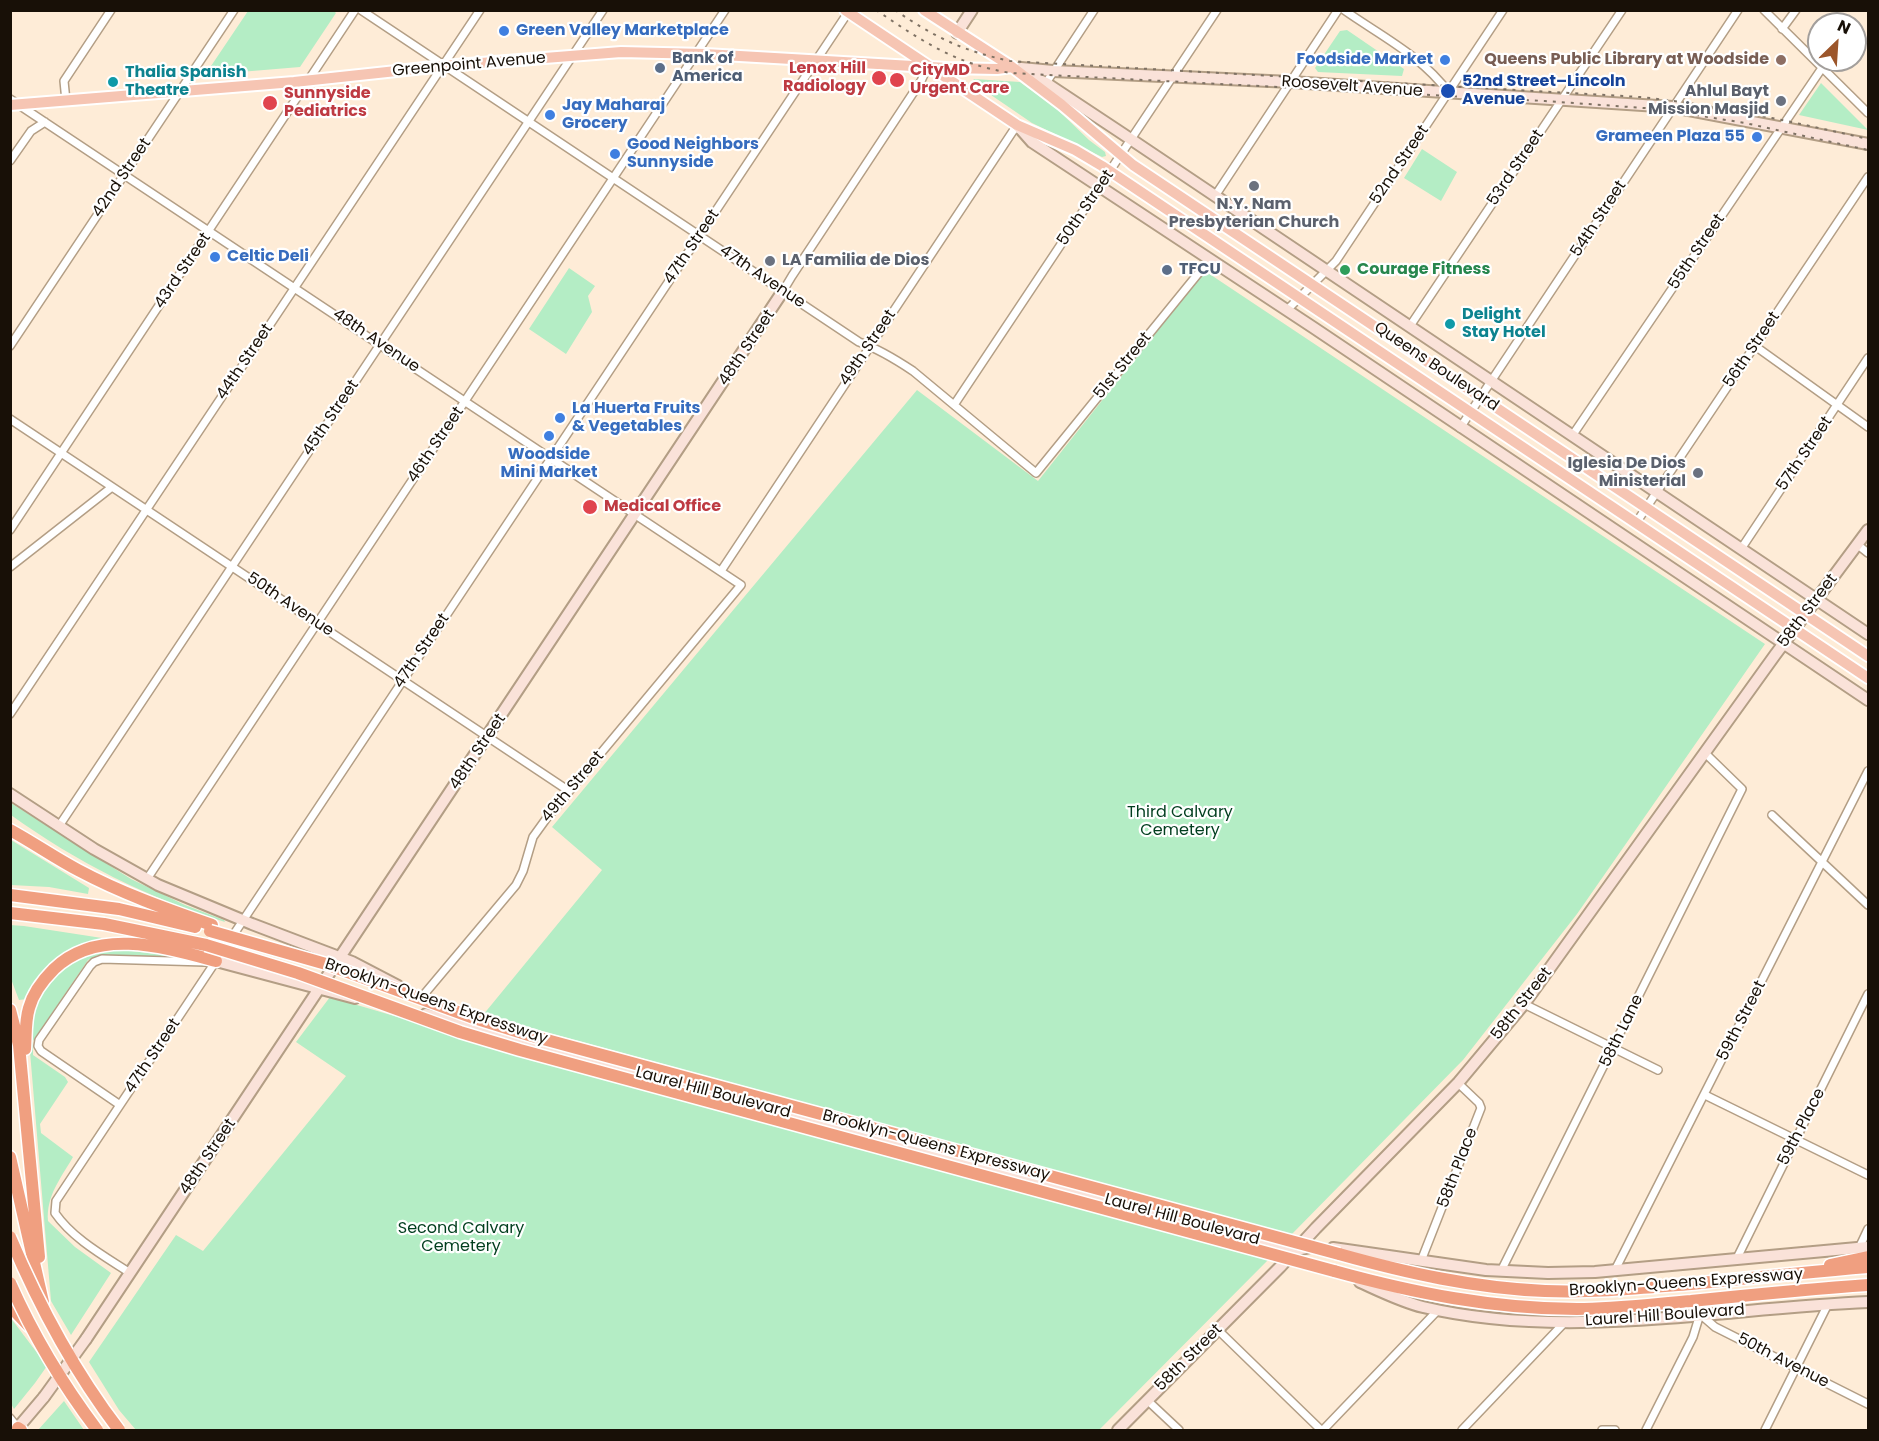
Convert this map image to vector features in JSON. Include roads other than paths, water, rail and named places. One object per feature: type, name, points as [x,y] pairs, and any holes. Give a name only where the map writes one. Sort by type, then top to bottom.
[{"type":"highway","points":[[10,826],[26,839]]},
{"type":"highway","points":[[10,830],[111,887],[211,928]]},
{"type":"highway","points":[[11,895],[119,909],[211,928]]},
{"type":"highway","name":"Brooklyn-Queens Expressway","points":[[15,914],[111,925],[206,945],[298,973],[460,1032],[520,1050],[1393,1287],[1500,1305],[1555,1308],[1640,1306],[1869,1284]]},
{"type":"highway","name":"Brooklyn-Queens Expressway","points":[[211,928],[532,1036],[1339,1254],[1437,1278],[1491,1287],[1545,1291],[1638,1288],[1869,1267]]},
{"type":"highway","points":[[22,1077],[26,1021],[31,1003],[49,973],[74,954],[98,946],[134,944],[177,951],[216,961]]},
{"type":"highway","points":[[10,1010],[19,1045],[42,1300]]},
{"type":"highway","points":[[10,1157],[48,1324],[57,1345],[90,1399],[113,1431]]},
{"type":"highway","points":[[10,1237],[32,1288],[60,1342],[119,1431]]},
{"type":"highway","points":[[1794,1274],[1853,1259],[1865,1251]]},
{"type":"highway","points":[[10,1283],[51,1361],[97,1431]]},
{"type":"highway","points":[[10,1293],[104,1431]]},
{"type":"highway","points":[[10,1306],[50,1349]]},
{"type":"main road","name":"Queens Boulevard","points":[[924,10],[1012,67],[1062,105],[1121,156],[1869,656]]},
{"type":"main road","points":[[957,33],[972,10]]},
{"type":"main road","name":"Queens Boulevard","points":[[848,11],[1017,125],[1075,150],[1110,172],[1869,678]]},
{"type":"main road","name":"Greenpoint Avenue","points":[[13,103],[635,52],[697,53],[997,69],[1012,67]]},
{"type":"main road","name":"Queens Boulevard","points":[[1012,67],[1046,83],[1869,634]]},
{"type":"main road","name":"Roosevelt Avenue","points":[[1012,67],[1291,82],[1673,107],[1869,144]]},
{"type":"main road","name":"Queens Boulevard","points":[[1017,125],[1032,142],[1869,700]]},
{"type":"main road","name":"48th Street","points":[[16,1427],[44,1397],[86,1339],[783,291]]},
{"type":"main road","name":"58th Street","points":[[1118,1431],[1458,1083],[1524,1004],[1869,530]]},
{"type":"main road","name":"Brooklyn-Queens Expressway","points":[[10,794],[100,853],[147,879],[243,921],[341,957]]},
{"type":"main road","name":"Laurel Hill Boulevard","points":[[341,957],[478,1028]]},
{"type":"main road","name":"Laurel Hill Boulevard","points":[[216,961],[320,990],[478,1028],[1296,1250],[1320,1246],[1501,1271],[1555,1273],[1865,1251]]},
{"type":"main road","name":"Laurel Hill Boulevard","points":[[1296,1250],[1305,1259],[1315,1264],[1407,1302],[1438,1310],[1490,1317],[1565,1322],[1615,1322],[1869,1302]]},
{"type":"street","points":[[66,100],[64,81],[111,10]]},
{"type":"street","name":"42nd Street","points":[[10,346],[234,10]]},
{"type":"street","name":"43rd Street","points":[[10,530],[355,10]]},
{"type":"street","name":"47th Avenue","points":[[362,10],[859,342],[881,350],[906,366],[1036,472]]},
{"type":"street","name":"44th Street","points":[[10,714],[480,10]]},
{"type":"street","name":"45th Street","points":[[59,826],[603,10]]},
{"type":"street","name":"46th Street","points":[[147,879],[725,10]]},
{"type":"street","points":[[1046,83],[1094,10]]},
{"type":"street","name":"50th Street","points":[[954,405],[1217,10]]},
{"type":"street","points":[[1215,196],[1338,10]]},
{"type":"street","points":[[1344,10],[1420,62],[1449,93]]},
{"type":"street","name":"52nd Street","points":[[1287,310],[1336,261],[1503,10]]},
{"type":"street","name":"53rd Street","points":[[1410,326],[1622,10]]},
{"type":"street","name":"54th Street","points":[[1460,428],[1738,10]]},
{"type":"street","points":[[1764,10],[1807,53]]},
{"type":"street","points":[[1782,28],[1796,10]]},
{"type":"street","name":"47th Street","points":[[130,1273],[81,1239],[63,1223],[54,1210],[57,1201],[848,11]]},
{"type":"street","name":"48th Street","points":[[783,291],[921,81],[928,66]]},
{"type":"street","name":"55th Street","points":[[1572,436],[1819,72]]},
{"type":"street","points":[[1826,72],[1869,113]]},
{"type":"street","name":"48th Avenue","points":[[13,103],[125,174],[741,585]]},
{"type":"street","points":[[10,161],[31,131],[45,122]]},
{"type":"street","name":"49th Street","points":[[721,571],[1017,125]]},
{"type":"street","name":"56th Street","points":[[1636,523],[1869,177]]},
{"type":"street","name":"51st Street","points":[[1036,472],[1210,259]]},
{"type":"street","points":[[1755,346],[1869,427]]},
{"type":"street","name":"57th Street","points":[[1741,549],[1869,358]]},
{"type":"street","name":"50th Avenue","points":[[10,419],[569,791]]},
{"type":"street","points":[[10,567],[112,487]]},
{"type":"street","points":[[1858,545],[1869,553]]},
{"type":"street","name":"49th Street","points":[[421,998],[516,885],[536,832],[741,585]]},
{"type":"street","name":"58th Lane","points":[[1501,1271],[1742,789],[1706,754]]},
{"type":"street","name":"59th Street","points":[[1615,1270],[1869,771]]},
{"type":"street","points":[[1772,815],[1869,905]]},
{"type":"street","name":"Laurel Hill Boulevard","points":[[120,1105],[38,1048],[40,1038],[94,962],[102,959],[216,961]]},
{"type":"street","name":"59th Place","points":[[1736,1260],[1869,994]]},
{"type":"street","points":[[1524,1004],[1658,1070]]},
{"type":"street","name":"58th Place","points":[[1421,1261],[1481,1108],[1458,1083]]},
{"type":"street","points":[[1705,1095],[1869,1176]]},
{"type":"street","points":[[1865,1251],[1869,1229]]},
{"type":"street","points":[[1765,1431],[1828,1304]]},
{"type":"street","points":[[1218,1329],[1322,1431],[1438,1310]]},
{"type":"street","points":[[1646,1431],[1693,1337],[1700,1314]]},
{"type":"street","name":"50th Avenue","points":[[1700,1314],[1715,1327],[1869,1404]]},
{"type":"street","points":[[1462,1431],[1565,1322]]},
{"type":"street","points":[[1147,1400],[1179,1431]]},
{"type":"street","points":[[1603,1430],[1616,1431]]},
{"type":"railway","points":[[876,10],[940,50],[973,64],[1011,73],[1658,109],[1745,123],[1868,150]]},
{"type":"railway","points":[[895,10],[949,42],[978,53],[1010,61],[1640,97],[1727,109],[1868,139]]},
{"type":"place","name":"Green Valley Marketplace","points":[[504,31]]},
{"type":"place","name":"Foodside Market","points":[[1445,60]]},
{"type":"place","name":"Queens Public Library at Woodside","points":[[1781,60]]},
{"type":"place","name":"Bank of America","points":[[660,68]]},
{"type":"place","name":"Lenox Hill Radiology","points":[[879,78]]},
{"type":"place","name":"CityMD Urgent Care","points":[[897,80]]},
{"type":"place","name":"Thalia Spanish Theatre","points":[[113,82]]},
{"type":"place","name":"52nd Street–Lincoln Avenue","points":[[1448,91]]},
{"type":"place","name":"Ahlul Bayt Mission Masjid","points":[[1781,101]]},
{"type":"place","name":"Sunnyside Pediatrics","points":[[270,103]]},
{"type":"place","name":"Jay Maharaj Grocery","points":[[550,115]]},
{"type":"place","name":"Grameen Plaza 55","points":[[1757,137]]},
{"type":"place","name":"Good Neighbors Sunnyside","points":[[615,154]]},
{"type":"place","name":"N.Y. Nam Presbyterian Church","points":[[1254,186]]},
{"type":"place","name":"Celtic Deli","points":[[215,257]]},
{"type":"place","name":"LA Familia de Dios","points":[[770,261]]},
{"type":"place","name":"TFCU","points":[[1167,270]]},
{"type":"place","name":"Courage Fitness","points":[[1345,270]]},
{"type":"place","name":"Delight Stay Hotel","points":[[1450,324]]},
{"type":"place","name":"La Huerta Fruits & Vegetables","points":[[560,418]]},
{"type":"place","name":"Woodside Mini Market","points":[[549,436]]},
{"type":"place","name":"Iglesia De Dios Ministerial","points":[[1698,473]]},
{"type":"place","name":"Medical Office","points":[[590,507]]},
{"type":"park label","name":"Third Calvary Cemetery","points":[[1180,822]]},
{"type":"park label","name":"Second Calvary Cemetery","points":[[461,1238]]}]
